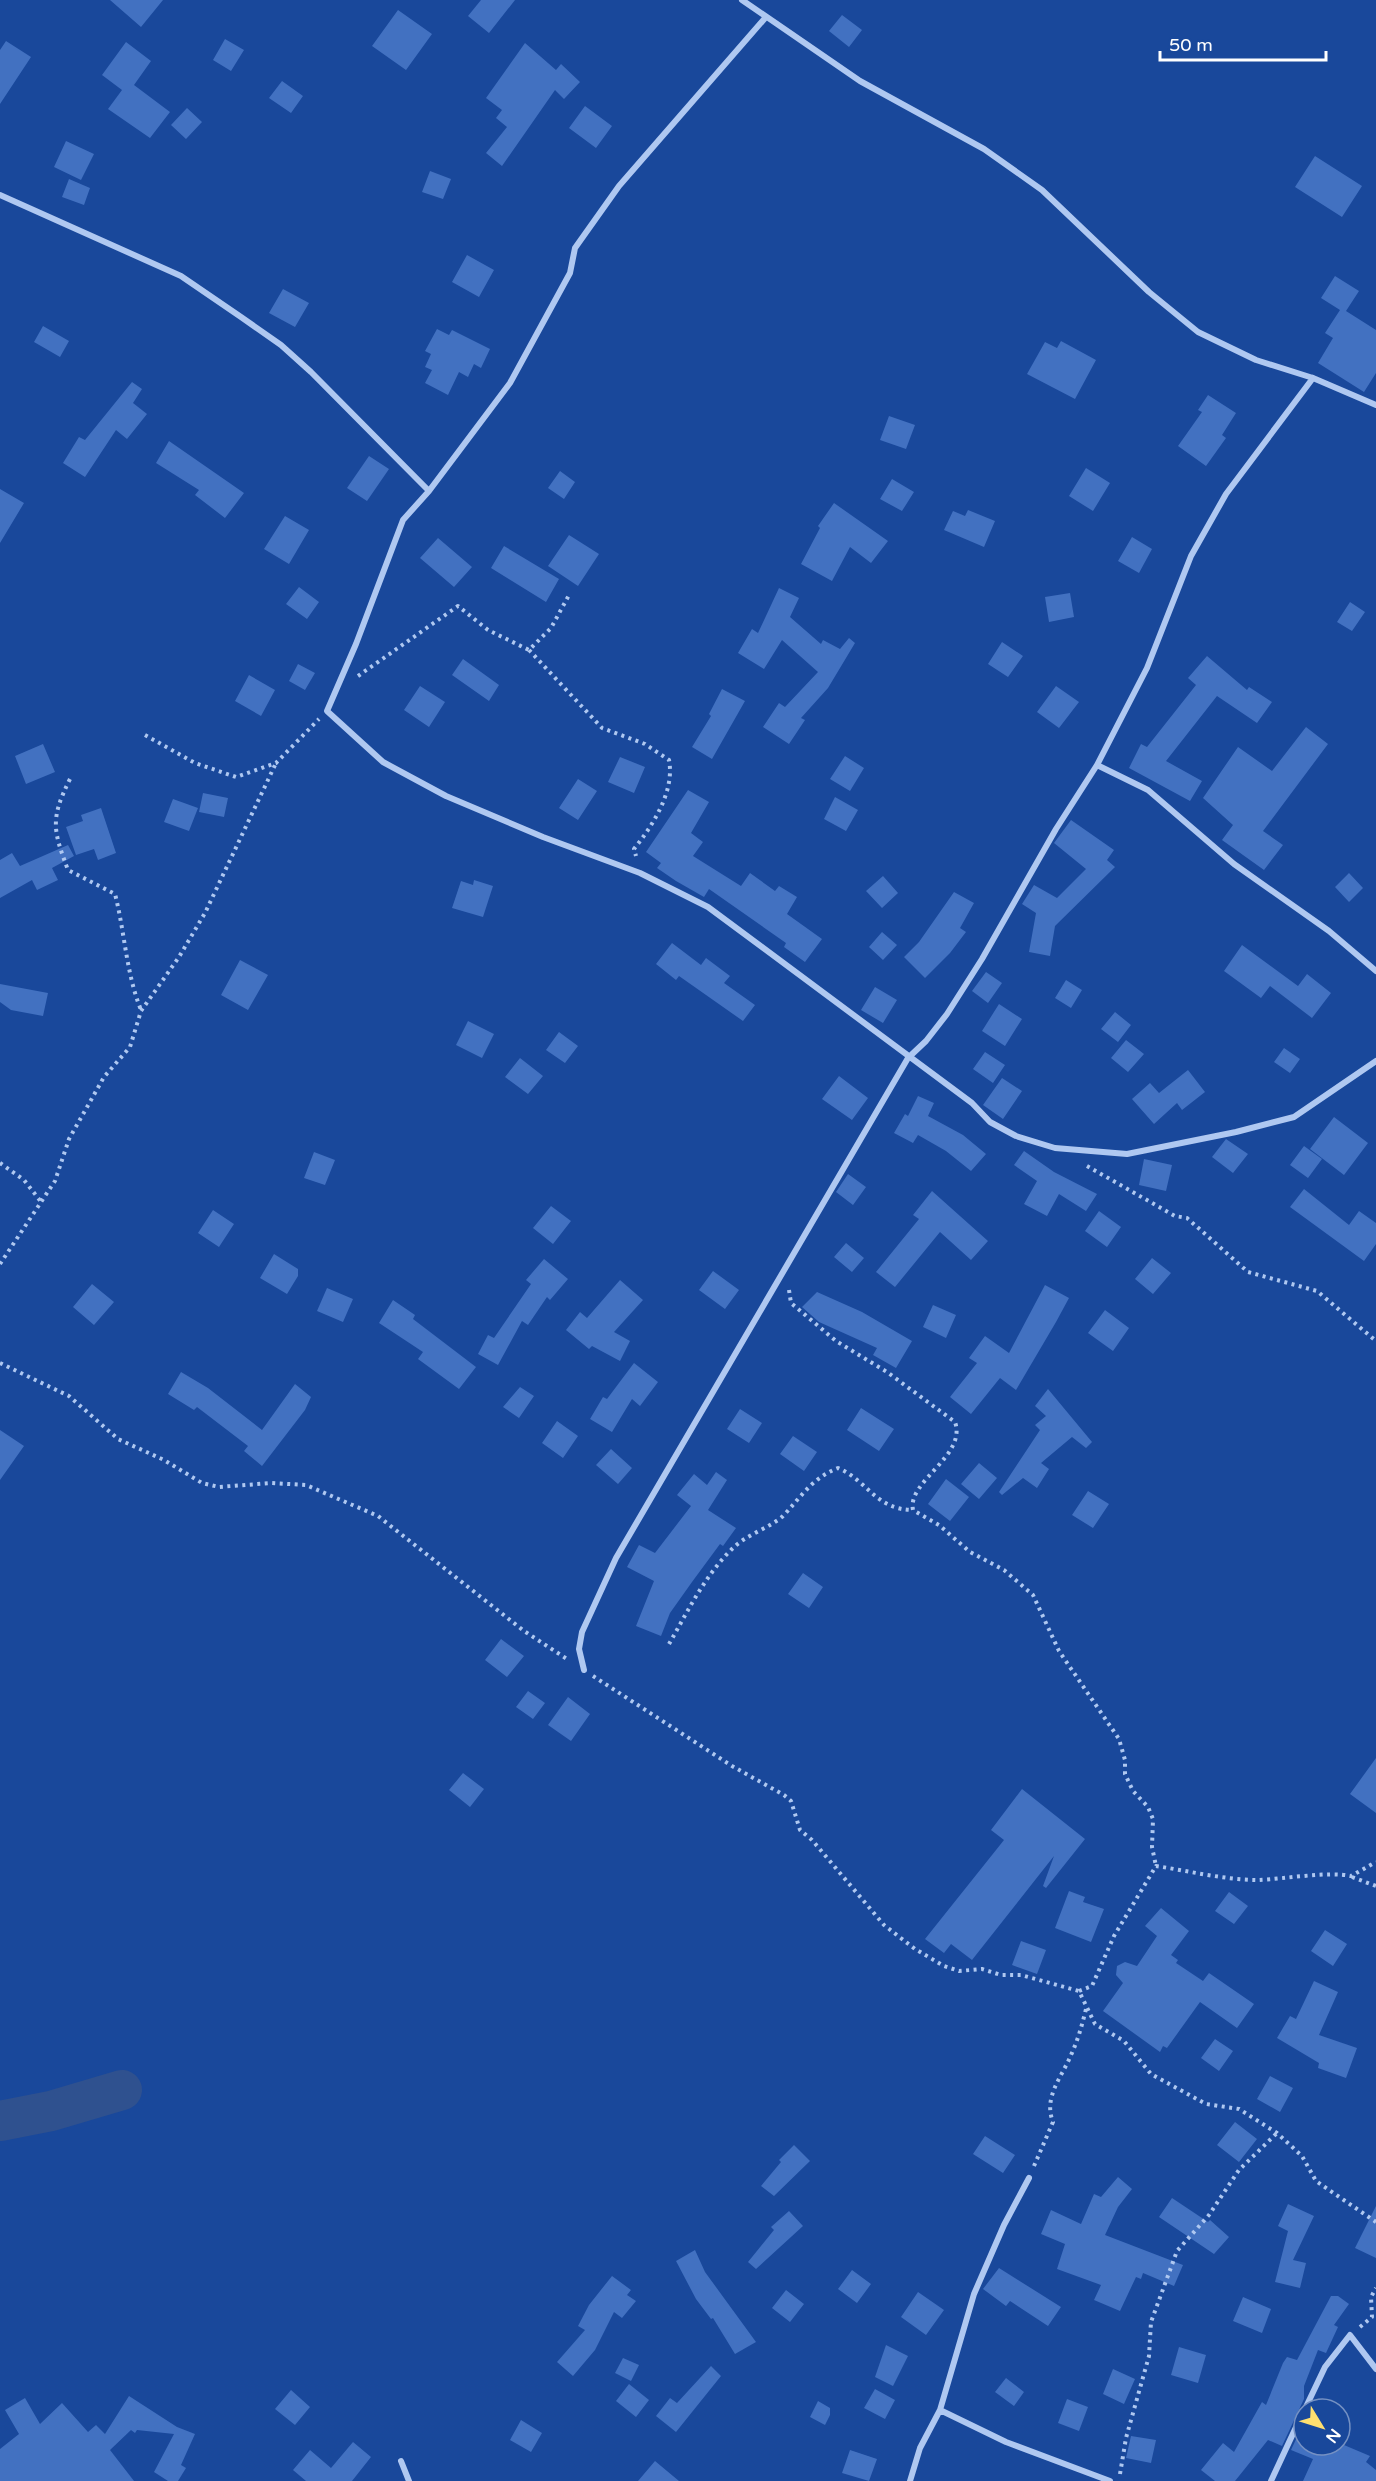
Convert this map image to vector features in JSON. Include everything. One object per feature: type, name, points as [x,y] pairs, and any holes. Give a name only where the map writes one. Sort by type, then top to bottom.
[{"type":"street","points":[[742,0],[860,81],[984,149],[1042,190],[1149,292],[1198,332],[1256,360],[1313,378],[1376,405]]},
{"type":"street","points":[[766,17],[619,186],[575,248],[570,273],[528,354],[510,383],[429,491],[404,520],[356,644],[327,711],[383,762],[446,796],[543,837],[640,873],[708,907],[908,1058],[972,1103],[990,1122],[1016,1136],[1055,1148],[1127,1154],[1236,1132],[1294,1116],[1376,1061]]},
{"type":"street","points":[[0,195],[181,276],[281,345],[311,372],[429,491]]},
{"type":"street","points":[[584,1670],[579,1649],[582,1632],[616,1558],[787,1269],[908,1058],[926,1041],[947,1014],[982,959],[1056,829],[1097,765],[1147,668],[1191,556],[1226,494],[1313,378]]},
{"type":"street","points":[[1097,765],[1148,790],[1234,864],[1329,931],[1376,971]]},
{"type":"street","points":[[909,2481],[920,2448],[940,2410],[974,2294],[1004,2224],[1029,2178]]},
{"type":"street","points":[[1310,2397],[1324,2367],[1350,2336],[1376,2369]]},
{"type":"street","points":[[940,2410],[1006,2442],[1110,2481]]},
{"type":"street","points":[[1271,2481],[1292,2436]]},
{"type":"street","points":[[401,2462],[409,2481]]},
{"type":"path","points":[[529,650],[551,628],[569,594]]},
{"type":"path","points":[[354,679],[458,606],[488,630],[529,650],[602,728],[645,744],[669,760],[671,772],[654,823],[634,849],[640,873]]},
{"type":"path","points":[[0,1264],[55,1181],[69,1139],[104,1077],[130,1047],[141,1011],[179,957],[205,913],[276,763],[327,711]]},
{"type":"path","points":[[145,735],[195,763],[236,777],[276,763]]},
{"type":"path","points":[[70,779],[56,809],[55,834],[68,870],[115,894],[125,934],[129,981],[141,1011]]},
{"type":"path","points":[[0,1163],[24,1180],[42,1203]]},
{"type":"path","points":[[1085,1165],[1175,1216],[1187,1218],[1248,1272],[1317,1291],[1376,1341]]},
{"type":"path","points":[[787,1269],[791,1303],[836,1341],[887,1372],[955,1422],[957,1428],[951,1447],[918,1489],[911,1502],[912,1510]]},
{"type":"path","points":[[0,1363],[69,1396],[118,1439],[164,1460],[202,1483],[219,1487],[271,1483],[306,1485],[323,1490],[378,1516],[524,1631],[732,1766],[791,1801],[800,1830],[812,1840],[876,1917],[915,1949],[959,1971],[982,1969],[1001,1975],[1021,1975],[1079,1991],[1092,1986],[1114,1936],[1156,1866],[1152,1847],[1153,1819],[1148,1808],[1133,1791],[1125,1774],[1125,1760],[1119,1739],[1059,1652],[1033,1595],[1004,1569],[970,1552],[939,1525],[912,1510],[895,1510],[850,1473],[838,1468],[823,1474],[798,1496],[782,1517],[733,1547],[708,1578],[669,1644]]},
{"type":"path","points":[[1351,1876],[1376,1862]]},
{"type":"path","points":[[1156,1866],[1255,1880],[1314,1877],[1339,1873],[1376,1886]]},
{"type":"path","points":[[1079,1991],[1095,2024],[1124,2041],[1152,2074],[1171,2087],[1206,2104],[1239,2109],[1277,2133],[1302,2156],[1316,2181],[1376,2222]]},
{"type":"path","points":[[1029,2178],[1053,2122],[1049,2111],[1052,2096],[1081,2033],[1086,2009]]},
{"type":"path","points":[[1119,2481],[1126,2438],[1149,2356],[1152,2322],[1177,2251],[1209,2215],[1239,2170],[1277,2133]]},
{"type":"path","points":[[1350,2336],[1372,2317],[1371,2297],[1376,2288]]},
{"type":"building","points":[[110,0],[163,0],[141,27]]},
{"type":"building","points":[[481,0],[515,0],[489,33],[468,16]]},
{"type":"building","points":[[398,10],[432,34],[406,70],[372,46]]},
{"type":"building","points":[[842,15],[862,30],[849,47],[829,31]]},
{"type":"building","points":[[225,39],[244,50],[231,71],[213,60]]},
{"type":"building","points":[[6,41],[31,57],[0,104],[0,50]]},
{"type":"building","points":[[126,42],[151,61],[134,85],[170,112],[150,138],[108,109],[122,90],[102,75]]},
{"type":"building","points":[[525,43],[556,70],[561,64],[580,82],[564,99],[555,90],[502,166],[486,153],[507,127],[496,118],[502,110],[486,98]]},
{"type":"building","points":[[282,81],[303,96],[291,113],[269,98]]},
{"type":"building","points":[[585,106],[612,126],[596,148],[569,128]]},
{"type":"building","points":[[187,108],[202,122],[186,139],[171,125]]},
{"type":"building","points":[[66,141],[94,154],[81,180],[54,167]]},
{"type":"building","points":[[1315,156],[1362,186],[1342,217],[1295,187]]},
{"type":"building","points":[[430,171],[451,179],[443,199],[422,192]]},
{"type":"building","points":[[69,179],[90,188],[84,205],[62,197]]},
{"type":"building","points":[[467,255],[494,270],[479,297],[452,282]]},
{"type":"building","points":[[1335,276],[1359,291],[1346,311],[1376,330],[1376,373],[1364,392],[1318,363],[1333,338],[1325,333],[1340,310],[1321,298]]},
{"type":"building","points":[[283,289],[309,303],[295,327],[269,313]]},
{"type":"building","points":[[43,326],[69,341],[60,357],[34,342]]},
{"type":"building","points":[[437,329],[449,335],[452,330],[490,349],[481,368],[474,364],[468,377],[459,372],[448,395],[425,383],[432,370],[425,367],[431,354],[425,351]]},
{"type":"building","points":[[1061,341],[1096,360],[1075,399],[1027,374],[1045,342],[1057,348]]},
{"type":"building","points":[[132,382],[142,389],[133,403],[147,414],[127,439],[116,430],[85,477],[63,463],[79,437],[85,440]]},
{"type":"building","points":[[1208,395],[1236,413],[1222,435],[1226,438],[1206,466],[1178,446],[1202,412],[1198,410]]},
{"type":"building","points":[[889,416],[915,425],[906,449],[880,440]]},
{"type":"building","points":[[169,441],[244,493],[225,518],[195,495],[199,490],[156,463]]},
{"type":"building","points":[[369,456],[389,469],[367,501],[347,488]]},
{"type":"building","points":[[1086,468],[1110,483],[1093,511],[1069,496]]},
{"type":"building","points":[[560,471],[575,482],[564,499],[548,488]]},
{"type":"building","points":[[892,479],[914,492],[902,511],[880,499]]},
{"type":"building","points":[[0,489],[24,503],[0,543]]},
{"type":"building","points":[[834,503],[888,541],[871,563],[850,547],[832,581],[801,564],[820,528],[818,526]]},
{"type":"building","points":[[968,510],[995,521],[984,547],[944,530],[953,511],[965,516]]},
{"type":"building","points":[[285,516],[309,530],[289,564],[264,549]]},
{"type":"building","points":[[569,535],[599,554],[578,586],[548,566]]},
{"type":"building","points":[[1132,537],[1152,549],[1139,573],[1118,561]]},
{"type":"building","points":[[438,538],[472,567],[454,587],[420,558]]},
{"type":"building","points":[[504,546],[559,579],[546,602],[491,568]]},
{"type":"building","points":[[299,587],[319,602],[307,619],[286,604]]},
{"type":"building","points":[[779,588],[799,598],[790,617],[821,644],[823,640],[840,649],[849,638],[855,643],[828,688],[801,718],[805,720],[789,744],[763,727],[779,703],[785,707],[818,672],[782,640],[764,669],[738,653],[752,629],[758,633]]},
{"type":"building","points":[[1070,593],[1074,617],[1049,622],[1045,597]]},
{"type":"building","points":[[1350,602],[1365,612],[1352,631],[1337,622]]},
{"type":"building","points":[[1002,642],[1023,656],[1008,677],[988,664]]},
{"type":"building","points":[[1207,656],[1247,690],[1249,687],[1272,702],[1257,723],[1217,696],[1166,761],[1202,781],[1190,801],[1129,768],[1141,744],[1147,747],[1196,685],[1188,678]]},
{"type":"building","points":[[463,659],[499,685],[489,701],[452,675]]},
{"type":"building","points":[[298,664],[315,673],[305,690],[289,681]]},
{"type":"building","points":[[249,675],[275,690],[261,716],[235,701]]},
{"type":"building","points":[[420,686],[445,702],[429,727],[404,710]]},
{"type":"building","points":[[1056,686],[1079,702],[1059,728],[1037,712]]},
{"type":"building","points":[[722,689],[745,701],[712,759],[692,747],[711,716],[709,714]]},
{"type":"building","points":[[1306,727],[1328,744],[1263,831],[1283,845],[1264,870],[1222,840],[1233,825],[1203,798],[1238,747],[1272,771]]},
{"type":"building","points":[[43,744],[55,772],[26,784],[15,756]]},
{"type":"building","points":[[845,756],[864,768],[850,791],[830,779]]},
{"type":"building","points":[[620,757],[645,767],[634,793],[608,782]]},
{"type":"building","points":[[578,779],[597,791],[578,820],[559,808]]},
{"type":"building","points":[[688,790],[709,802],[691,833],[703,842],[693,856],[741,886],[750,873],[775,891],[779,886],[797,897],[787,914],[822,939],[805,962],[784,947],[786,943],[709,889],[704,897],[657,868],[661,863],[646,852]]},
{"type":"building","points":[[203,793],[228,798],[224,817],[199,812]]},
{"type":"building","points":[[835,797],[858,810],[846,831],[824,819]]},
{"type":"building","points":[[173,799],[198,808],[189,831],[164,822]]},
{"type":"building","points":[[101,808],[116,853],[98,860],[94,849],[76,855],[66,827],[83,821],[81,815]]},
{"type":"building","points":[[1071,820],[1114,850],[1107,860],[1115,867],[1055,926],[1050,956],[1029,952],[1036,913],[1022,904],[1034,885],[1057,898],[1086,869],[1054,843]]},
{"type":"building","points":[[68,845],[74,856],[52,868],[58,880],[37,890],[32,880],[0,898],[0,860],[12,853],[20,866]]},
{"type":"building","points":[[1349,873],[1363,888],[1349,902],[1335,887]]},
{"type":"building","points":[[883,876],[898,893],[882,908],[866,891]]},
{"type":"building","points":[[474,880],[493,886],[483,917],[452,908],[461,881],[473,885]]},
{"type":"building","points":[[954,892],[974,903],[960,928],[966,932],[950,953],[925,978],[904,957],[919,942]]},
{"type":"building","points":[[882,932],[897,945],[883,960],[869,947]]},
{"type":"building","points":[[672,943],[701,965],[706,958],[730,976],[724,983],[755,1005],[743,1021],[679,976],[676,980],[656,964]]},
{"type":"building","points":[[1242,945],[1298,986],[1307,974],[1331,993],[1312,1018],[1270,986],[1261,998],[1224,971]]},
{"type":"building","points":[[240,960],[268,975],[248,1010],[221,995]]},
{"type":"building","points":[[986,972],[1002,983],[988,1003],[972,991]]},
{"type":"building","points":[[1066,980],[1082,990],[1071,1008],[1055,998]]},
{"type":"building","points":[[0,984],[48,993],[43,1016],[11,1010],[0,1002]]},
{"type":"building","points":[[875,987],[897,1000],[883,1023],[861,1010]]},
{"type":"building","points":[[999,1004],[1022,1019],[1005,1046],[982,1031]]},
{"type":"building","points":[[1115,1012],[1131,1025],[1118,1042],[1101,1029]]},
{"type":"building","points":[[468,1021],[494,1034],[482,1058],[456,1045]]},
{"type":"building","points":[[559,1032],[578,1046],[565,1063],[546,1050]]},
{"type":"building","points":[[1126,1040],[1144,1054],[1128,1072],[1111,1058]]},
{"type":"building","points":[[1284,1048],[1300,1059],[1290,1073],[1274,1062]]},
{"type":"building","points":[[985,1052],[1005,1065],[993,1083],[973,1069]]},
{"type":"building","points":[[520,1058],[543,1076],[528,1094],[505,1077]]},
{"type":"building","points":[[1188,1070],[1205,1092],[1182,1110],[1177,1103],[1154,1124],[1132,1099],[1150,1083],[1159,1093]]},
{"type":"building","points":[[839,1076],[868,1098],[852,1120],[822,1099]]},
{"type":"building","points":[[1002,1078],[1022,1091],[1003,1119],[983,1105]]},
{"type":"building","points":[[918,1096],[934,1103],[928,1116],[963,1135],[986,1154],[971,1171],[946,1151],[918,1135],[913,1143],[894,1133],[905,1114],[908,1116]]},
{"type":"building","points":[[1334,1117],[1368,1143],[1344,1175],[1310,1149]]},
{"type":"building","points":[[1226,1139],[1248,1154],[1233,1173],[1212,1157]]},
{"type":"building","points":[[1304,1146],[1322,1159],[1308,1178],[1290,1165]]},
{"type":"building","points":[[1024,1151],[1054,1172],[1097,1194],[1086,1211],[1059,1194],[1047,1216],[1024,1204],[1037,1181],[1014,1165]]},
{"type":"building","points":[[314,1152],[335,1160],[325,1185],[304,1178]]},
{"type":"building","points":[[1144,1159],[1172,1165],[1166,1191],[1139,1185]]},
{"type":"building","points":[[848,1174],[866,1187],[853,1205],[836,1192]]},
{"type":"building","points":[[1304,1189],[1349,1225],[1359,1211],[1376,1223],[1376,1244],[1364,1261],[1290,1207]]},
{"type":"building","points":[[932,1191],[988,1241],[971,1260],[940,1232],[895,1287],[876,1272],[919,1219],[913,1215]]},
{"type":"building","points":[[551,1206],[571,1221],[553,1244],[533,1228]]},
{"type":"building","points":[[213,1210],[234,1224],[219,1247],[198,1233]]},
{"type":"building","points":[[1099,1211],[1121,1227],[1107,1247],[1085,1231]]},
{"type":"building","points":[[846,1243],[864,1258],[852,1272],[834,1257]]},
{"type":"building","points":[[274,1254],[298,1269],[298,1276],[287,1294],[260,1278]]},
{"type":"building","points":[[1152,1258],[1171,1273],[1153,1294],[1135,1279]]},
{"type":"building","points":[[544,1259],[568,1279],[550,1300],[547,1297],[528,1325],[522,1321],[498,1365],[478,1354],[488,1335],[494,1338],[531,1284],[526,1280]]},
{"type":"building","points":[[713,1271],[739,1290],[725,1309],[699,1290]]},
{"type":"building","points":[[620,1280],[643,1300],[614,1332],[630,1341],[620,1361],[592,1346],[589,1349],[566,1330],[580,1312],[587,1318]]},
{"type":"building","points":[[92,1284],[114,1302],[94,1325],[73,1307]]},
{"type":"building","points":[[1045,1285],[1069,1298],[1056,1322],[1016,1390],[1000,1378],[971,1414],[950,1397],[977,1363],[969,1358],[985,1336],[1009,1353]]},
{"type":"building","points":[[327,1288],[353,1299],[343,1322],[317,1311]]},
{"type":"building","points":[[817,1292],[862,1312],[912,1341],[896,1368],[873,1355],[877,1348],[819,1322],[802,1307]]},
{"type":"building","points":[[393,1300],[415,1315],[413,1319],[476,1367],[459,1389],[418,1359],[423,1352],[379,1323]]},
{"type":"building","points":[[933,1305],[956,1315],[946,1338],[923,1327]]},
{"type":"building","points":[[1105,1310],[1129,1328],[1113,1351],[1088,1333]]},
{"type":"building","points":[[634,1363],[658,1382],[640,1406],[632,1399],[612,1432],[590,1419],[603,1397],[607,1399]]},
{"type":"building","points":[[181,1372],[208,1388],[262,1430],[295,1384],[311,1397],[305,1410],[262,1466],[244,1451],[248,1446],[197,1407],[194,1410],[168,1394]]},
{"type":"building","points":[[520,1387],[534,1396],[519,1418],[503,1407]]},
{"type":"building","points":[[1048,1389],[1092,1442],[1086,1448],[1072,1437],[1041,1463],[1049,1469],[1037,1488],[1023,1478],[1002,1495],[999,1492],[1040,1430],[1035,1425],[1046,1416],[1035,1406]]},
{"type":"building","points":[[861,1408],[894,1429],[879,1451],[847,1430]]},
{"type":"building","points":[[740,1409],[762,1423],[749,1443],[727,1429]]},
{"type":"building","points":[[557,1421],[578,1436],[563,1458],[542,1443]]},
{"type":"building","points":[[0,1430],[24,1446],[0,1480]]},
{"type":"building","points":[[793,1436],[817,1452],[804,1471],[780,1454]]},
{"type":"building","points":[[611,1449],[632,1468],[618,1484],[596,1465]]},
{"type":"building","points":[[979,1463],[997,1478],[979,1499],[961,1484]]},
{"type":"building","points":[[716,1472],[727,1480],[708,1510],[736,1528],[723,1546],[720,1544],[670,1613],[661,1636],[636,1626],[654,1581],[627,1567],[639,1545],[655,1553],[691,1506],[677,1495],[694,1474],[707,1485]]},
{"type":"building","points":[[946,1479],[969,1497],[950,1521],[928,1504]]},
{"type":"building","points":[[1088,1491],[1109,1504],[1093,1528],[1072,1515]]},
{"type":"building","points":[[803,1573],[823,1587],[809,1608],[788,1594]]},
{"type":"building","points":[[501,1639],[524,1656],[507,1677],[485,1660]]},
{"type":"building","points":[[528,1691],[545,1703],[533,1719],[516,1707]]},
{"type":"building","points":[[568,1697],[590,1714],[571,1741],[548,1725]]},
{"type":"building","points":[[1376,1758],[1376,1813],[1350,1794]]},
{"type":"building","points":[[463,1773],[484,1789],[470,1807],[449,1790]]},
{"type":"building","points":[[1022,1789],[1085,1839],[1046,1888],[1043,1886],[1054,1856],[972,1960],[951,1944],[944,1953],[925,1939],[1004,1840],[991,1830]]},
{"type":"building","points":[[1069,1891],[1085,1897],[1083,1902],[1104,1909],[1091,1942],[1055,1928]]},
{"type":"building","points":[[1229,1892],[1248,1906],[1234,1924],[1215,1911]]},
{"type":"building","points":[[1161,1908],[1189,1931],[1171,1955],[1178,1960],[1176,1963],[1203,1981],[1209,1973],[1254,2004],[1237,2028],[1200,2002],[1167,2048],[1163,2046],[1160,2052],[1103,2011],[1123,1983],[1116,1975],[1117,1966],[1125,1962],[1137,1966],[1157,1936],[1145,1926]]},
{"type":"building","points":[[1325,1930],[1347,1944],[1333,1966],[1311,1951]]},
{"type":"building","points":[[1021,1941],[1046,1950],[1037,1974],[1012,1965]]},
{"type":"building","points":[[1314,1981],[1338,1992],[1319,2035],[1357,2048],[1346,2078],[1318,2068],[1319,2063],[1277,2038],[1290,2016],[1296,2019]]},
{"type":"building","points":[[1215,2039],[1233,2051],[1219,2071],[1201,2058]]},
{"type":"building","points":[[1270,2076],[1293,2088],[1280,2112],[1257,2099]]},
{"type":"building","points":[[1235,2122],[1257,2139],[1239,2162],[1217,2145]]},
{"type":"building","points":[[985,2136],[1015,2155],[1003,2173],[973,2154]]},
{"type":"building","points":[[794,2145],[810,2161],[774,2196],[761,2186],[781,2162],[779,2160]]},
{"type":"building","points":[[1118,2177],[1132,2189],[1118,2207],[1105,2235],[1183,2265],[1174,2286],[1143,2273],[1141,2279],[1136,2277],[1120,2311],[1094,2300],[1101,2285],[1057,2269],[1065,2244],[1041,2234],[1051,2210],[1081,2224],[1094,2194],[1101,2197]]},
{"type":"building","points":[[1172,2198],[1208,2222],[1210,2220],[1229,2237],[1214,2254],[1159,2217]]},
{"type":"building","points":[[1288,2204],[1314,2216],[1293,2260],[1306,2263],[1300,2288],[1275,2282],[1288,2231],[1278,2226]]},
{"type":"building","points":[[1376,2206],[1376,2258],[1355,2248]]},
{"type":"building","points":[[789,2211],[803,2226],[756,2269],[748,2262],[774,2230],[771,2227]]},
{"type":"building","points":[[695,2250],[705,2272],[756,2342],[735,2354],[713,2318],[711,2319],[696,2299],[676,2261]]},
{"type":"building","points":[[999,2268],[1061,2307],[1048,2326],[1010,2301],[1006,2306],[983,2289]]},
{"type":"building","points":[[852,2270],[871,2284],[857,2303],[838,2289]]},
{"type":"building","points":[[612,2276],[631,2290],[627,2295],[636,2301],[622,2318],[614,2312],[595,2350],[573,2376],[557,2362],[585,2330],[578,2326],[589,2305]]},
{"type":"building","points":[[786,2290],[804,2304],[790,2322],[772,2308]]},
{"type":"building","points":[[918,2292],[944,2310],[926,2335],[901,2317]]},
{"type":"building","points":[[1331,2296],[1338,2296],[1349,2304],[1334,2325],[1338,2327],[1326,2353],[1318,2350],[1304,2386],[1304,2397],[1292,2397],[1292,2425],[1282,2446],[1268,2440],[1235,2481],[1215,2481],[1201,2470],[1223,2443],[1234,2452],[1262,2402],[1266,2405],[1287,2357],[1297,2360]]},
{"type":"building","points":[[1243,2297],[1271,2309],[1262,2333],[1233,2321]]},
{"type":"building","points":[[886,2345],[908,2356],[893,2386],[875,2377]]},
{"type":"building","points":[[1179,2347],[1206,2355],[1198,2383],[1171,2375]]},
{"type":"building","points":[[623,2358],[639,2365],[631,2381],[615,2373]]},
{"type":"building","points":[[711,2366],[721,2376],[676,2432],[656,2416],[670,2398],[677,2403]]},
{"type":"building","points":[[1113,2369],[1135,2379],[1124,2404],[1103,2394]]},
{"type":"building","points":[[1006,2378],[1024,2392],[1014,2406],[995,2392]]},
{"type":"building","points":[[629,2384],[649,2400],[636,2417],[616,2401]]},
{"type":"building","points":[[875,2389],[895,2400],[885,2419],[864,2408]]},
{"type":"building","points":[[291,2390],[310,2407],[295,2425],[275,2409]]},
{"type":"building","points":[[129,2396],[177,2427],[195,2434],[181,2465],[186,2468],[178,2481],[168,2481],[154,2472],[174,2434],[137,2430],[135,2433],[131,2430],[110,2450],[134,2481],[0,2481],[0,2449],[19,2434],[5,2410],[25,2398],[40,2424],[62,2403],[88,2432],[96,2425],[105,2434]]},
{"type":"building","points":[[1067,2399],[1088,2407],[1079,2431],[1058,2423]]},
{"type":"building","points":[[818,2401],[830,2408],[830,2415],[825,2425],[810,2417]]},
{"type":"building","points":[[521,2420],[542,2433],[531,2452],[510,2440]]},
{"type":"building","points":[[1131,2436],[1156,2440],[1151,2463],[1126,2458]]},
{"type":"building","points":[[353,2442],[371,2457],[352,2481],[306,2481],[293,2470],[310,2450],[331,2468]]},
{"type":"building","points":[[1352,2448],[1370,2456],[1366,2462],[1376,2470],[1376,2481],[1303,2481],[1313,2459],[1308,2457],[1352,2457]]},
{"type":"building","points":[[850,2450],[877,2459],[869,2481],[842,2473]]},
{"type":"building","points":[[655,2461],[679,2481],[638,2481]]},
{"type":"waterway","points":[[0,2121],[51,2111],[122,2090]]}]
